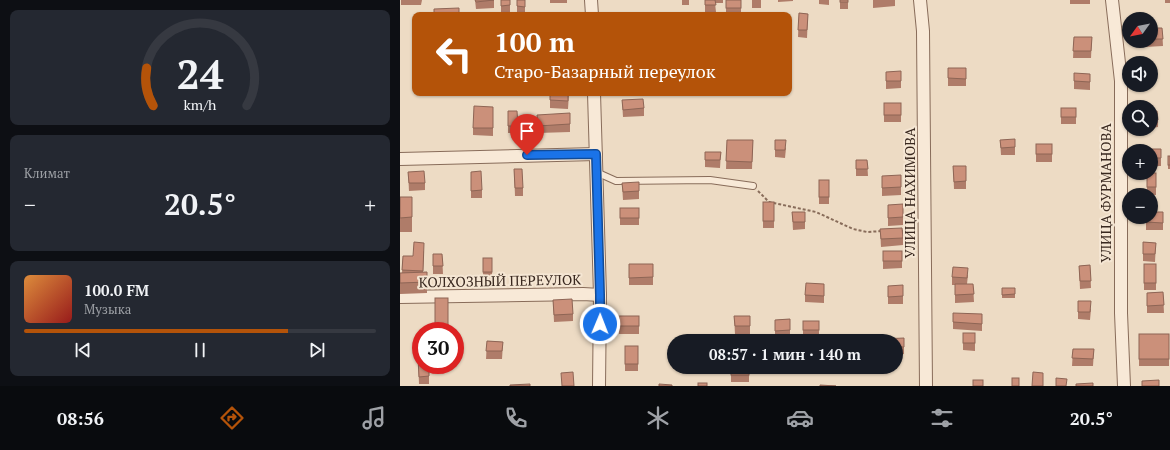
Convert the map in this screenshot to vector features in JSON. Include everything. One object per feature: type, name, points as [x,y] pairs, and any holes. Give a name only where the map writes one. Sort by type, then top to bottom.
[{"type":"street","points":[[591,0],[592,12]]},
{"type":"street","name":"УЛИЦА НАХИМОВА","points":[[920,0],[924,31],[926,386]]},
{"type":"street","name":"УЛИЦА ФУРМАНОВА","points":[[1112,0],[1121,81],[1121,289],[1124,386]]},
{"type":"street","points":[[594,96],[600,295],[599,386]]},
{"type":"street","points":[[400,159],[596,154]]},
{"type":"street","name":"КОЛХОЗНЫЙ ПЕРЕУЛОК","points":[[400,297],[600,295]]},
{"type":"lane","points":[[596,172],[616,181],[710,180],[753,186]]},
{"type":"path","points":[[753,186],[769,202],[816,212],[853,229],[867,232],[889,231]]},
{"type":"path","points":[[896,231],[925,230]]},
{"type":"building","points":[[475,0],[494,0],[476,2]]},
{"type":"building","points":[[501,0],[510,0],[510,5],[501,6]]},
{"type":"building","points":[[517,0],[525,0],[525,7],[517,6]]},
{"type":"building","points":[[705,0],[715,0],[716,5],[705,5]]},
{"type":"building","points":[[726,0],[741,0],[741,8],[726,8]]},
{"type":"building","points":[[840,0],[848,0],[848,2],[840,2]]},
{"type":"building","points":[[459,8],[459,12],[434,12],[434,9]]},
{"type":"building","points":[[799,13],[808,14],[807,30],[798,30]]},
{"type":"building","points":[[1158,28],[1162,28],[1163,39],[1158,39]]},
{"type":"building","points":[[1074,37],[1092,37],[1091,51],[1073,51]]},
{"type":"building","points":[[948,68],[966,68],[966,79],[948,78]]},
{"type":"building","points":[[901,71],[901,81],[886,81],[886,72]]},
{"type":"building","points":[[1074,73],[1090,74],[1090,82],[1074,81]]},
{"type":"building","points":[[550,96],[568,96],[568,101],[550,100]]},
{"type":"building","points":[[643,99],[644,108],[623,110],[622,100]]},
{"type":"building","points":[[884,103],[901,103],[901,115],[884,115]]},
{"type":"building","points":[[474,106],[493,107],[493,128],[473,128]]},
{"type":"building","points":[[1061,108],[1076,108],[1076,117],[1061,117]]},
{"type":"building","points":[[508,111],[517,111],[518,126],[508,126]]},
{"type":"building","points":[[570,113],[570,124],[538,126],[537,115]]},
{"type":"building","points":[[1015,139],[1015,147],[1001,148],[1000,140]]},
{"type":"building","points":[[727,140],[753,140],[752,162],[726,161]]},
{"type":"building","points":[[775,140],[786,140],[785,150],[775,150]]},
{"type":"building","points":[[1036,144],[1052,144],[1052,154],[1036,154]]},
{"type":"building","points":[[1158,149],[1161,149],[1161,158],[1158,158]]},
{"type":"building","points":[[705,152],[721,152],[720,160],[705,160]]},
{"type":"building","points":[[1168,156],[1170,156],[1170,165],[1168,165]]},
{"type":"building","points":[[856,160],[867,160],[868,169],[856,169]]},
{"type":"building","points":[[953,166],[966,166],[966,181],[954,182]]},
{"type":"building","points":[[514,169],[522,169],[523,188],[515,188]]},
{"type":"building","points":[[424,171],[425,183],[409,183],[408,172]]},
{"type":"building","points":[[481,171],[482,190],[471,191],[471,172]]},
{"type":"building","points":[[901,175],[901,187],[882,188],[882,176]]},
{"type":"building","points":[[819,180],[829,180],[829,197],[819,197]]},
{"type":"building","points":[[1147,180],[1156,180],[1156,187],[1147,187]]},
{"type":"building","points":[[639,182],[639,191],[623,192],[622,183]]},
{"type":"building","points":[[400,197],[412,197],[412,217],[400,218]]},
{"type":"building","points":[[763,202],[774,202],[774,221],[763,221]]},
{"type":"building","points":[[903,204],[903,217],[888,218],[888,205]]},
{"type":"building","points":[[620,208],[639,208],[639,218],[620,218]]},
{"type":"building","points":[[792,212],[805,212],[805,222],[793,222]]},
{"type":"building","points":[[1158,212],[1163,212],[1163,223],[1158,223]]},
{"type":"building","points":[[902,228],[903,238],[881,239],[880,229]]},
{"type":"building","points":[[414,242],[424,243],[423,271],[402,270],[403,256],[413,256]]},
{"type":"building","points":[[1143,242],[1156,243],[1155,254],[1143,254]]},
{"type":"building","points":[[883,251],[902,251],[902,261],[883,261]]},
{"type":"building","points":[[433,254],[442,254],[443,266],[433,266]]},
{"type":"building","points":[[483,258],[492,258],[492,272],[483,272]]},
{"type":"building","points":[[629,264],[653,264],[653,277],[629,278]]},
{"type":"building","points":[[1144,264],[1156,264],[1156,283],[1144,283]]},
{"type":"building","points":[[1090,265],[1091,281],[1080,281],[1079,266]]},
{"type":"building","points":[[953,267],[968,268],[967,278],[952,277]]},
{"type":"building","points":[[427,272],[427,282],[400,283],[400,273]]},
{"type":"building","points":[[806,283],[824,284],[824,296],[805,295]]},
{"type":"building","points":[[955,284],[973,284],[974,294],[955,295]]},
{"type":"building","points":[[903,285],[903,296],[888,297],[888,286]]},
{"type":"building","points":[[1002,288],[1015,288],[1015,294],[1002,295]]},
{"type":"building","points":[[1163,292],[1164,305],[1147,306],[1147,293]]},
{"type":"building","points":[[435,298],[448,298],[448,322],[435,322]]},
{"type":"building","points":[[572,299],[573,314],[554,315],[553,300]]},
{"type":"building","points":[[1078,301],[1091,301],[1090,312],[1078,312]]},
{"type":"building","points":[[953,313],[982,314],[982,324],[953,322]]},
{"type":"building","points":[[619,316],[639,316],[639,326],[619,326]]},
{"type":"building","points":[[734,316],[750,316],[750,326],[735,326]]},
{"type":"building","points":[[790,319],[790,330],[775,331],[775,320]]},
{"type":"building","points":[[803,321],[819,321],[819,330],[803,330]]},
{"type":"building","points":[[963,333],[975,333],[975,343],[963,343]]},
{"type":"building","points":[[1139,334],[1169,334],[1169,359],[1139,359]]},
{"type":"building","points":[[487,341],[503,342],[502,351],[486,351]]},
{"type":"building","points":[[625,346],[638,346],[638,364],[625,364]]},
{"type":"building","points":[[1073,349],[1094,349],[1093,359],[1072,358]]},
{"type":"building","points":[[573,372],[574,386],[562,386],[561,373]]},
{"type":"building","points":[[1033,372],[1043,373],[1043,386],[1032,386]]},
{"type":"building","points":[[419,374],[429,374],[429,376],[419,377]]},
{"type":"building","points":[[731,374],[749,374],[749,375]]},
{"type":"building","points":[[1012,378],[1019,378],[1019,386],[1012,386]]},
{"type":"building","points":[[1056,378],[1067,379],[1066,386],[1056,386]]},
{"type":"building","points":[[973,380],[983,380],[983,386],[973,386]]},
{"type":"building","points":[[1159,380],[1159,386],[1142,386],[1142,381]]},
{"type":"building","points":[[698,383],[707,383],[707,386],[698,386]]},
{"type":"building","points":[[1093,383],[1093,386],[1076,386],[1076,384]]},
{"type":"building","points":[[530,384],[530,386],[510,386],[510,385]]},
{"type":"building","points":[[659,384],[672,385],[672,386],[659,386]]},
{"type":"route","points":[[527,155],[596,154],[600,324]]}]
